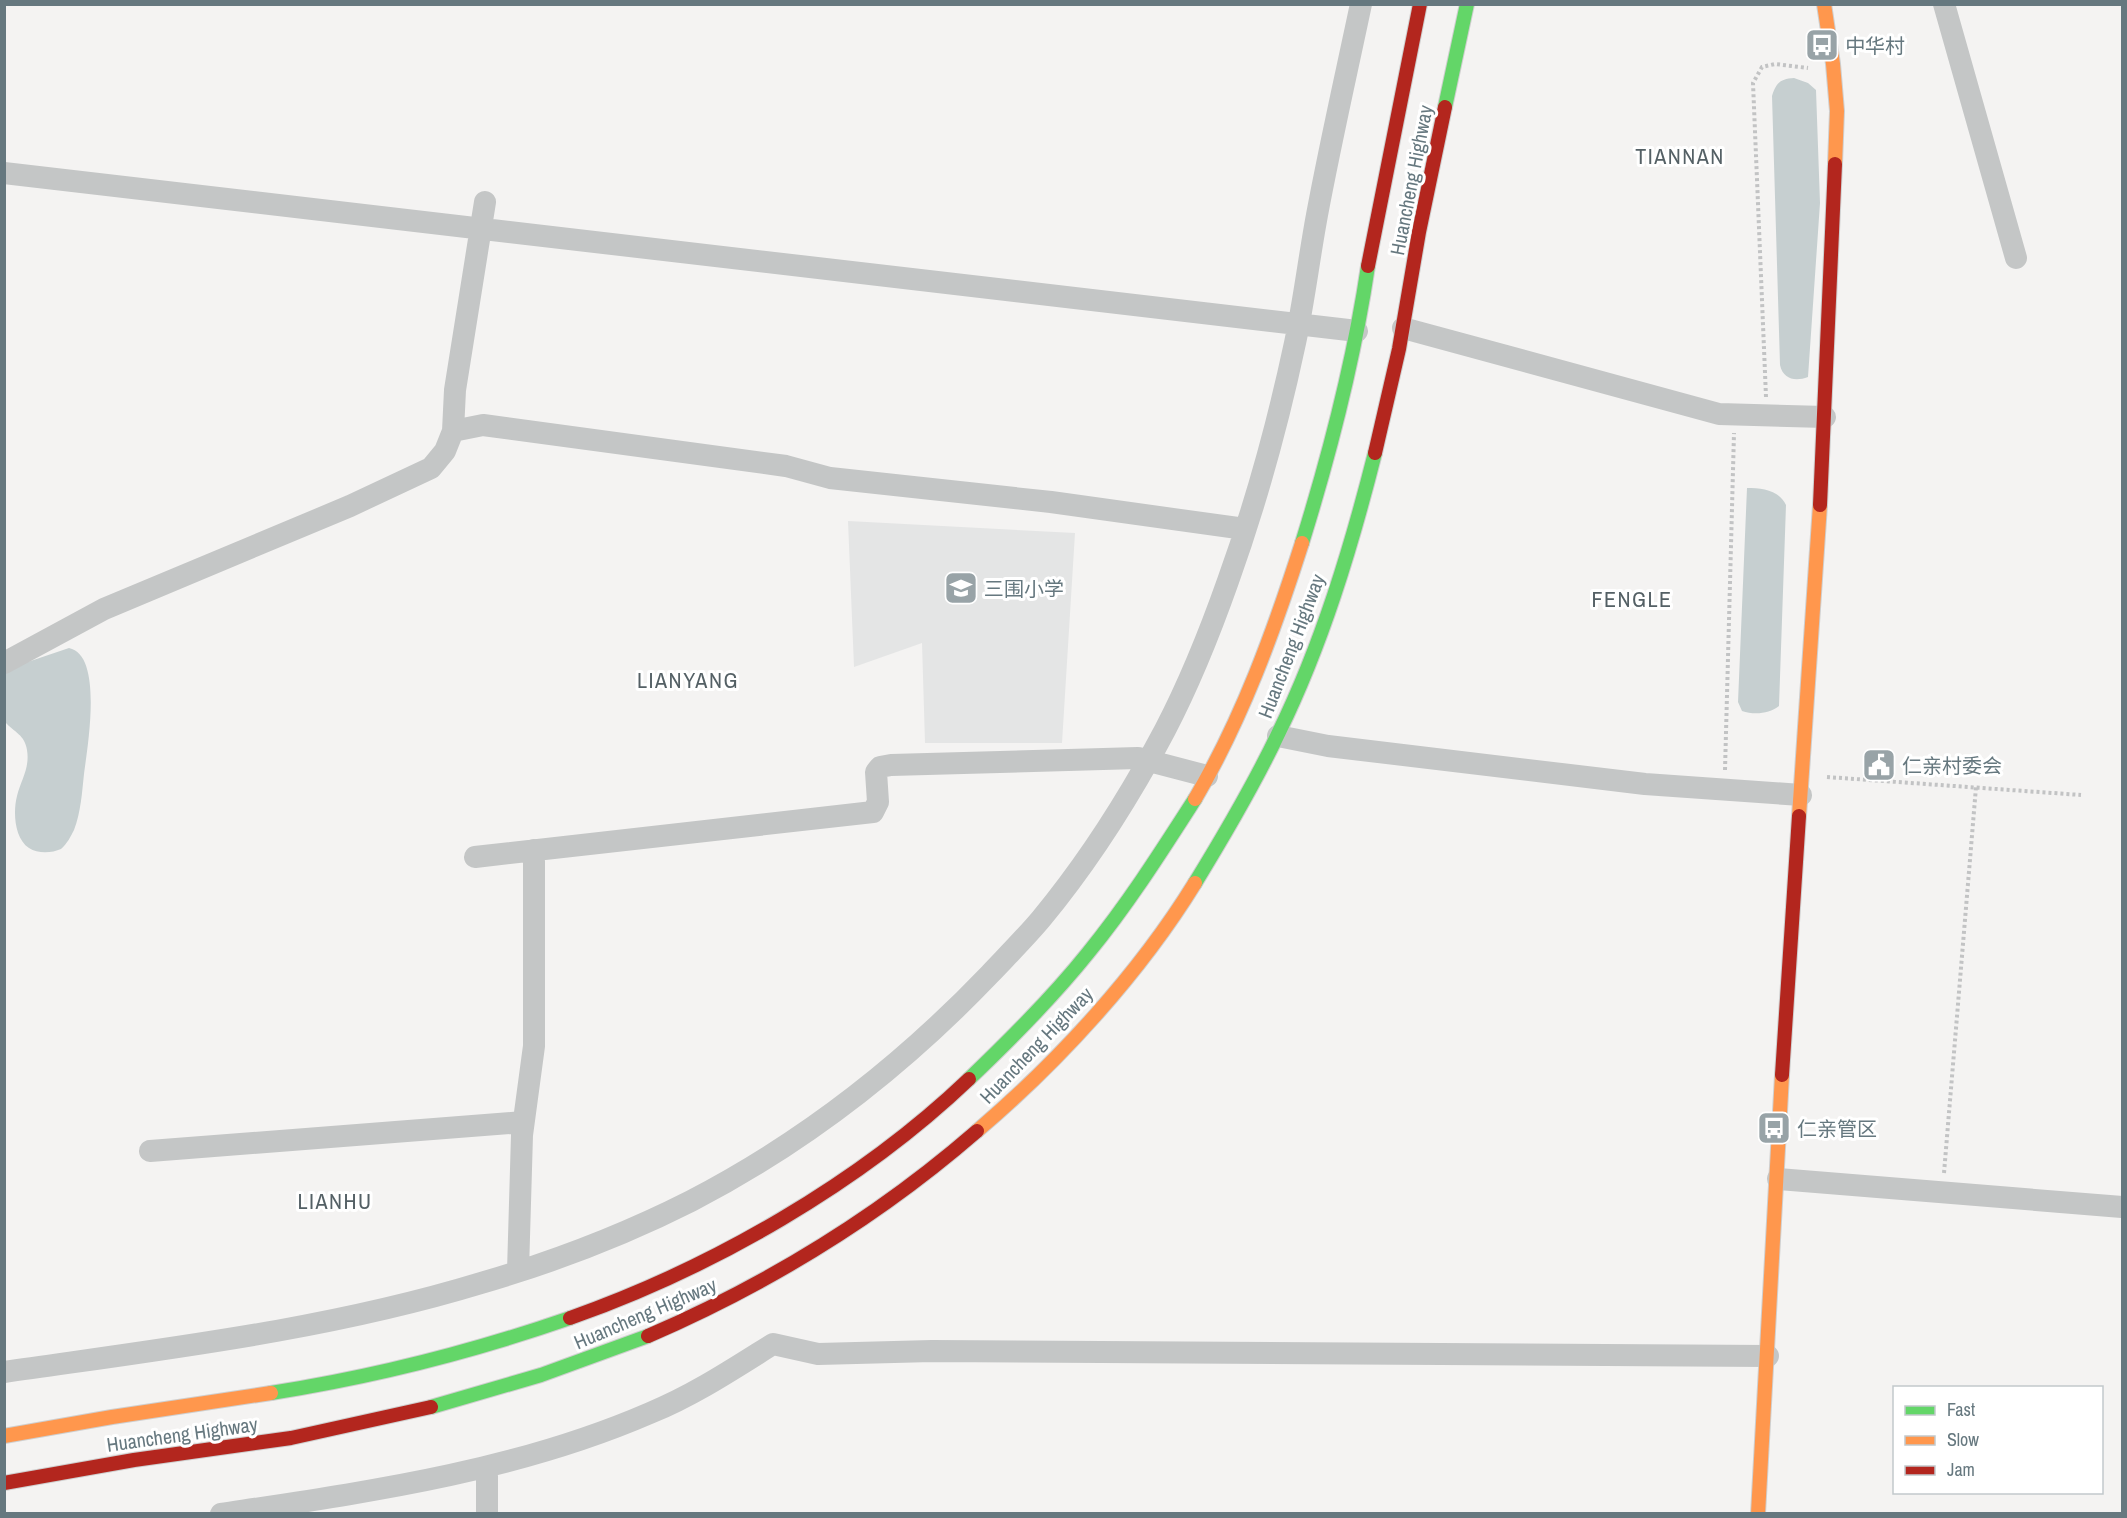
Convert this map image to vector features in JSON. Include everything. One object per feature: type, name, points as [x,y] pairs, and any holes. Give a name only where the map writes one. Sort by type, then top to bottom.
[{"type":"main road","name":"Huancheng Highway","points":[[4,1436],[145,1412],[288,1392],[429,1361],[541,1327],[629,1295],[683,1271],[762,1230],[804,1205],[895,1142],[937,1107],[1013,1036],[1066,979],[1109,926],[1168,843],[1241,709],[1291,577],[1329,450],[1357,331],[1374,227],[1412,75],[1420,4]]},
{"type":"main road","name":"Huancheng Highway","points":[[4,1483],[150,1457],[296,1437],[440,1405],[549,1372],[646,1337],[693,1317],[784,1270],[876,1211],[922,1177],[1009,1103],[1080,1031],[1145,954],[1182,903],[1233,822],[1278,736],[1305,671],[1348,547],[1381,430],[1403,328],[1445,81],[1467,4]]},
{"type":"main road","points":[[1758,1514],[1786,1011],[1825,417],[1837,111],[1824,4]]},
{"type":"street","points":[[4,1372],[277,1330],[409,1304],[518,1271],[618,1234],[692,1200],[733,1178],[816,1125],[898,1061],[971,993],[1040,921],[1091,852],[1148,761],[1187,685],[1245,529],[1281,405],[1299,324],[1317,217],[1361,4]]},
{"type":"street","points":[[1944,4],[2016,258]]},
{"type":"street","points":[[4,173],[1357,331]]},
{"type":"street","points":[[5,662],[104,609],[422,474],[431,468],[445,451],[453,431],[455,390],[485,202]]},
{"type":"street","points":[[1403,328],[1719,414],[1825,417]]},
{"type":"street","points":[[453,431],[483,425],[786,466],[830,478],[1051,502],[1245,529]]},
{"type":"street","points":[[1278,736],[1328,746],[1645,784],[1725,789],[1802,785]]},
{"type":"street","points":[[475,857],[873,812],[878,802],[876,772],[880,767],[891,765],[1127,759],[1148,761],[1206,776]]},
{"type":"street","points":[[518,1271],[523,1122],[534,1046],[534,850]]},
{"type":"street","points":[[150,1151],[523,1122]]},
{"type":"street","points":[[1778,1179],[2122,1207]]},
{"type":"street","points":[[221,1514],[413,1483],[487,1467],[546,1450],[651,1413],[713,1382],[773,1344],[818,1354],[932,1351],[1768,1356]]},
{"type":"street","points":[[487,1467],[487,1514]]},
{"type":"path","points":[[1766,416],[1754,83],[1762,67],[1775,64],[1833,72]]},
{"type":"path","points":[[1725,789],[1734,415]]},
{"type":"path","points":[[1802,785],[1976,787],[2081,795]]},
{"type":"path","points":[[1942,1192],[1976,787]]},
{"type":"shaded area","points":[[1794,78],[1808,83],[1816,90],[1820,203],[1808,377],[1799,379],[1787,376],[1780,365],[1772,96],[1779,82]]},
{"type":"shaded area","points":[[1747,488],[1764,489],[1775,493],[1786,505],[1779,706],[1771,711],[1756,713],[1742,711],[1738,702]]},
{"type":"shaded area","name":"三围小学","points":[[848,521],[1075,533],[1062,743],[925,743],[922,643],[854,667]]},
{"type":"shaded area","points":[[69,648],[80,654],[87,667],[90,684],[90,725],[81,802],[74,830],[65,845],[61,849],[41,852],[24,844],[16,824],[16,802],[28,756],[24,741],[5,722],[4,670]]},
{"type":"traffic: fast","points":[[1445,107],[1467,4]]},
{"type":"traffic: fast","points":[[1302,543],[1340,406],[1356,336],[1368,266]]},
{"type":"traffic: fast","points":[[1195,883],[1260,771],[1309,665],[1345,560],[1375,453]]},
{"type":"traffic: fast","points":[[969,1079],[1031,1018],[1088,953],[1130,897],[1195,799]]},
{"type":"traffic: fast","points":[[271,1393],[422,1362],[496,1342],[570,1318]]},
{"type":"traffic: fast","points":[[431,1407],[541,1375],[648,1336]]},
{"type":"traffic: slow","points":[[1824,4],[1837,111],[1835,164]]},
{"type":"traffic: slow","points":[[1799,816],[1820,505]]},
{"type":"traffic: slow","points":[[1195,799],[1228,738],[1256,674],[1302,543]]},
{"type":"traffic: slow","points":[[977,1131],[1037,1076],[1095,1015],[1149,950],[1195,883]]},
{"type":"traffic: slow","points":[[1758,1514],[1782,1075]]},
{"type":"traffic: slow","points":[[4,1436],[271,1393]]},
{"type":"traffic: jam","points":[[1368,266],[1420,4]]},
{"type":"traffic: jam","points":[[1375,453],[1399,349],[1419,232],[1445,107]]},
{"type":"traffic: jam","points":[[1820,505],[1835,164]]},
{"type":"traffic: jam","points":[[1782,1075],[1799,816]]},
{"type":"traffic: jam","points":[[570,1318],[677,1274],[782,1219],[881,1153],[969,1079]]},
{"type":"traffic: jam","points":[[648,1336],[736,1294],[820,1246],[901,1192],[977,1131]]},
{"type":"traffic: jam","points":[[4,1483],[134,1460],[291,1438],[431,1407]]},
{"type":"place","name":"中华村","points":[[1822,45]]},
{"type":"place","name":"三围小学","points":[[961,588]]},
{"type":"place","name":"仁亲村委会","points":[[1879,765]]},
{"type":"place","name":"仁亲管区","points":[[1774,1128]]},
{"type":"district","name":"TIANNAN","points":[[1680,156]]},
{"type":"district","name":"FENGLE","points":[[1632,599]]},
{"type":"district","name":"LIANYANG","points":[[688,680]]},
{"type":"district","name":"LIANHU","points":[[335,1201]]}]
